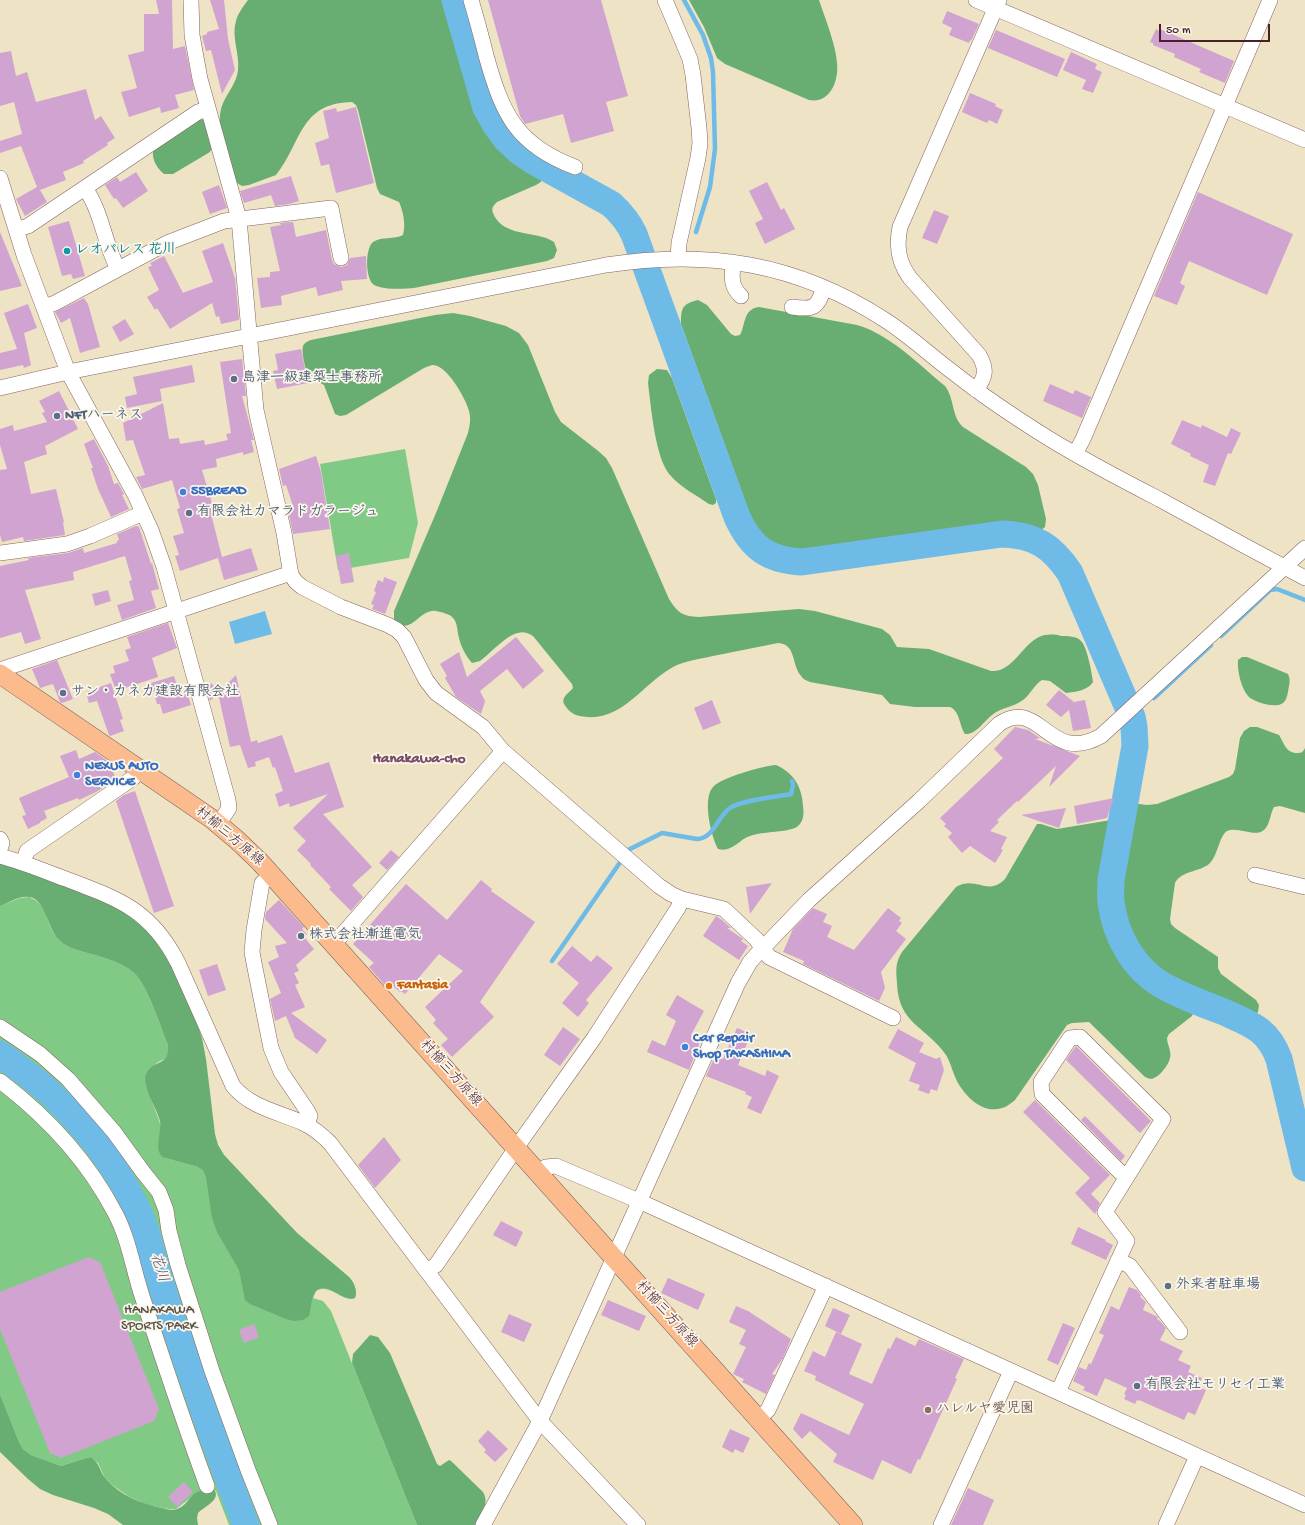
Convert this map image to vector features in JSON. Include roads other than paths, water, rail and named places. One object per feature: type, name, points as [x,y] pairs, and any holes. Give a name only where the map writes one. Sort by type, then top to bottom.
[{"type":"main road","name":"村櫛三方原線","points":[[0,674],[139,769],[218,825],[245,847],[333,943],[853,1525]]},
{"type":"street","points":[[191,0],[192,35],[195,57],[239,219],[256,410],[284,533],[291,573],[296,582],[302,587],[341,607],[388,625],[397,630],[404,637],[426,680],[436,693],[483,727],[503,750],[659,886],[682,899],[724,909],[756,940],[769,957],[892,1018]]},
{"type":"street","points":[[471,0],[500,102],[508,116],[518,130],[530,142],[549,155],[575,167]]},
{"type":"street","points":[[665,0],[690,59],[700,143],[698,158],[678,243],[678,258]]},
{"type":"street","points":[[976,0],[997,4],[1225,106],[1305,140]]},
{"type":"street","points":[[1075,454],[1083,439],[1270,0]]},
{"type":"street","points":[[976,390],[985,374],[984,364],[979,355],[910,278],[899,259],[898,238],[904,220],[997,4]]},
{"type":"street","points":[[16,230],[28,226],[198,112],[208,109]]},
{"type":"street","points":[[0,178],[5,211],[16,230],[68,372],[143,512],[164,567],[228,800],[229,808],[218,825]]},
{"type":"street","points":[[86,188],[92,197],[113,259],[118,269]]},
{"type":"street","points":[[44,307],[55,303],[167,243],[224,221],[331,208],[341,258]]},
{"type":"street","points":[[0,388],[68,372],[630,261],[678,258],[733,262],[785,273],[847,298],[887,321],[976,390],[1023,422],[1075,454],[1305,578]]},
{"type":"street","points":[[733,262],[731,278],[732,285],[736,292],[742,296]]},
{"type":"street","points":[[792,307],[809,309],[819,302],[824,288]]},
{"type":"street","points":[[0,554],[78,541],[143,512]]},
{"type":"street","points":[[483,1525],[540,1421],[738,983],[750,962],[809,900],[919,801],[999,724],[1007,719],[1025,717],[1033,721],[1055,738],[1074,744],[1092,741],[1101,736],[1305,548]]},
{"type":"street","points":[[0,670],[291,573]]},
{"type":"street","points":[[333,943],[342,936],[503,750]]},
{"type":"street","points":[[23,863],[27,851],[133,778],[139,769]]},
{"type":"street","points":[[0,839],[2,844],[0,849]]},
{"type":"street","points":[[0,856],[23,863],[108,895],[123,903],[150,922],[170,948],[178,963],[233,1086],[239,1094],[247,1100],[307,1125],[322,1135],[330,1143],[540,1421],[638,1525]]},
{"type":"street","points":[[272,875],[262,883],[253,935],[254,963],[271,1048],[281,1072],[310,1116],[307,1125]]},
{"type":"street","points":[[1254,875],[1305,887]]},
{"type":"street","points":[[427,1271],[436,1265],[594,1038],[678,908],[682,899]]},
{"type":"street","points":[[1,1030],[40,1054],[68,1079],[114,1132],[143,1172],[160,1192],[164,1200],[169,1231],[180,1271],[212,1371],[270,1525]]},
{"type":"street","points":[[1058,1392],[1127,1241],[1105,1212],[1163,1119],[1080,1037],[1070,1038],[1041,1082],[1042,1094],[1120,1172],[1127,1176]]},
{"type":"street","points":[[0,1081],[37,1111],[59,1134],[98,1185],[115,1212],[121,1226],[166,1370],[207,1486]]},
{"type":"street","points":[[539,1173],[546,1167],[556,1166],[639,1201],[1305,1505]]},
{"type":"street","points":[[1118,1260],[1130,1266],[1180,1332]]},
{"type":"street","points":[[758,1419],[768,1410],[826,1286]]},
{"type":"street","points":[[941,1525],[1012,1371]]},
{"type":"street","points":[[1166,1525],[1197,1456]]},
{"type":"water","points":[[265,611],[272,634],[235,644],[229,622]]},
{"type":"water","points":[[105,1151],[120,1164],[119,1171],[112,1176],[105,1176],[99,1155]]},
{"type":"waterway","points":[[455,0],[486,108],[506,139],[520,152],[535,162],[611,204],[632,229],[737,517],[742,528],[755,544],[770,555],[790,561],[802,562],[1002,534],[1014,535],[1042,544],[1056,556],[1070,573],[1132,717],[1134,727],[1135,746],[1111,880],[1113,914],[1121,938],[1127,950],[1142,970],[1162,985],[1192,1000],[1250,1024],[1264,1034],[1270,1041],[1279,1059],[1305,1168]]},
{"type":"waterway","points":[[684,0],[703,35],[711,58],[713,72],[715,149],[710,187],[696,232]]},
{"type":"waterway","points":[[1221,636],[1270,590],[1277,589],[1305,600]]},
{"type":"waterway","points":[[1154,698],[1211,645]]},
{"type":"waterway","points":[[628,850],[662,833],[697,839],[703,838],[708,835],[730,808],[750,801],[791,794],[793,785],[792,781]]},
{"type":"waterway","points":[[552,961],[621,861]]},
{"type":"waterway","name":"花川","points":[[0,1054],[46,1089],[76,1119],[108,1159],[134,1203],[144,1227],[169,1309],[197,1390],[246,1525]]},
{"type":"place","name":"レオパレス 花川","points":[[67,251]]},
{"type":"place","name":"島津一級建築士事務所","points":[[234,379]]},
{"type":"place","name":"NFTハーネス","points":[[57,416]]},
{"type":"place","name":"55BREAD","points":[[183,492]]},
{"type":"place","name":"有限会社カマラドガラージュ","points":[[189,513]]},
{"type":"place","name":"サン・カネカ建設有限会社","points":[[63,693]]},
{"type":"place","name":"NEXUS AUTO SERVICE","points":[[77,775]]},
{"type":"place","name":"株式会社漸進電気","points":[[301,936]]},
{"type":"place","name":"Fantasia","points":[[389,986]]},
{"type":"place","name":"Car Repair Shop TAKASHIMA","points":[[685,1047]]},
{"type":"place","name":"外来者駐車場","points":[[1168,1286]]},
{"type":"place","name":"有限会社モリセイ工業","points":[[1137,1386]]},
{"type":"place","name":"ハレルヤ愛児園","points":[[928,1410]]},
{"type":"district","name":"Hanakawa-cho","points":[[419,760]]},
{"type":"park label","name":"HANAKAWA SPORTS PARK","points":[[159,1320]]}]
